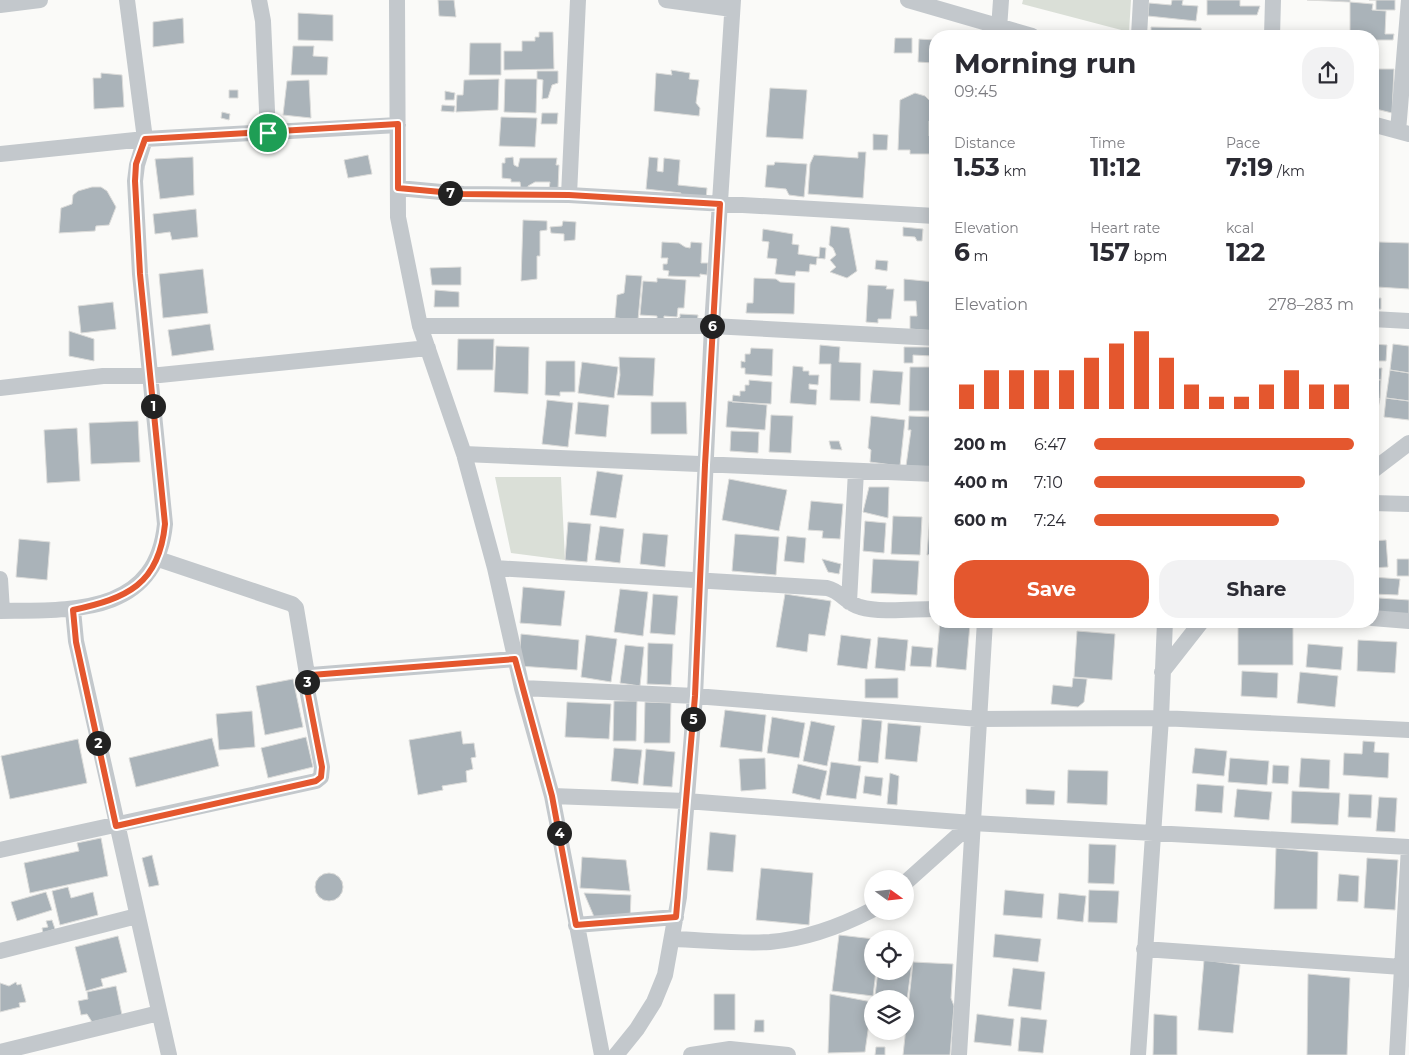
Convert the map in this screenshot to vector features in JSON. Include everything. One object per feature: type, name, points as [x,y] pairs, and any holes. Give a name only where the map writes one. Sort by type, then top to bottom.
[{"type":"street","points":[[0,5],[40,0]]},
{"type":"street","points":[[0,579],[1,611],[73,610],[110,602],[133,589],[147,577],[158,559],[164,540],[165,524],[150,376],[135,181],[136,164],[145,139],[127,0]]},
{"type":"street","points":[[259,0],[263,21],[268,133]]},
{"type":"street","points":[[397,0],[398,217],[420,326],[464,454],[495,568],[522,688],[552,796],[602,1055]]},
{"type":"street","points":[[569,195],[578,0]]},
{"type":"street","points":[[616,1055],[637,1029],[654,1002],[665,975],[676,917],[695,696],[712,326],[733,5],[666,0]]},
{"type":"street","points":[[908,0],[1006,30]]},
{"type":"street","points":[[999,28],[1001,0]]},
{"type":"street","points":[[1140,30],[1142,0]]},
{"type":"street","points":[[1272,30],[1273,0]]},
{"type":"street","points":[[1379,126],[1403,132],[1409,0]]},
{"type":"street","points":[[0,154],[145,139],[398,124]]},
{"type":"street","points":[[398,188],[463,194],[569,195],[929,216]]},
{"type":"street","points":[[1379,319],[1409,321]]},
{"type":"street","points":[[420,326],[712,326],[929,338]]},
{"type":"street","points":[[0,388],[103,376],[150,376],[428,348]]},
{"type":"street","points":[[1379,466],[1409,443]]},
{"type":"street","points":[[464,454],[929,474]]},
{"type":"street","points":[[849,602],[856,471]]},
{"type":"street","points":[[1379,503],[1409,504]]},
{"type":"street","points":[[0,850],[316,781],[321,777],[322,767],[307,693],[308,680],[296,608],[292,604],[158,559]]},
{"type":"street","points":[[495,568],[701,582],[827,588],[836,590],[849,602],[860,607],[929,609]]},
{"type":"street","points":[[73,610],[76,642],[169,1055]]},
{"type":"street","points":[[1379,618],[1409,620]]},
{"type":"street","points":[[959,1055],[985,628]]},
{"type":"street","points":[[1138,1055],[1161,718],[1163,628]]},
{"type":"street","points":[[1162,672],[1197,628]]},
{"type":"street","points":[[308,680],[311,675],[515,659]]},
{"type":"street","points":[[522,688],[695,696],[979,719],[1161,718],[1409,730]]},
{"type":"street","points":[[552,796],[686,801],[972,823],[1409,847],[1397,1055]]},
{"type":"street","points":[[914,875],[972,823]]},
{"type":"street","points":[[673,939],[770,942],[812,934],[844,924],[864,914]]},
{"type":"street","points":[[0,951],[137,916]]},
{"type":"street","points":[[576,925],[676,917]]},
{"type":"street","points":[[1144,949],[1402,967]]},
{"type":"street","points":[[0,1052],[159,1013]]},
{"type":"street","points":[[691,1055],[730,1049],[788,1055]]},
{"type":"shaded area","points":[[1023,0],[1131,0],[1129,30],[1121,30],[1022,4]]},
{"type":"shaded area","points":[[495,477],[561,477],[565,560],[511,553]]},
{"type":"building","points":[[438,0],[454,0],[456,17],[439,16]]},
{"type":"building","points":[[1172,0],[1183,0],[1182,5],[1198,6],[1196,21],[1148,16],[1149,3],[1171,5]]},
{"type":"building","points":[[1207,0],[1240,0],[1240,6],[1260,6],[1257,15],[1207,15]]},
{"type":"building","points":[[1307,0],[1350,0],[1350,2]]},
{"type":"building","points":[[1376,0],[1395,0],[1395,10],[1376,10]]},
{"type":"building","points":[[1350,2],[1373,4],[1372,10],[1386,11],[1385,34],[1394,34],[1393,40],[1379,40],[1379,30],[1350,30]]},
{"type":"building","points":[[298,13],[333,15],[333,41],[298,40]]},
{"type":"building","points":[[183,18],[184,43],[153,47],[153,22]]},
{"type":"building","points":[[1151,27],[1201,28],[1202,30],[1151,30]]},
{"type":"building","points":[[539,32],[553,32],[554,69],[504,70],[504,51],[522,51],[522,41],[535,41],[535,37],[539,37]]},
{"type":"building","points":[[895,38],[912,38],[912,53],[894,53]]},
{"type":"building","points":[[919,39],[929,40],[929,63],[918,62]]},
{"type":"building","points":[[470,43],[501,43],[501,75],[469,75]]},
{"type":"building","points":[[293,46],[314,46],[313,56],[328,57],[327,75],[291,75]]},
{"type":"building","points":[[1379,69],[1394,69],[1392,113],[1379,110]]},
{"type":"building","points":[[671,70],[690,73],[689,79],[699,80],[696,103],[700,108],[699,116],[654,111],[656,73],[672,75]]},
{"type":"building","points":[[537,71],[558,71],[558,83],[552,85],[548,98],[542,99],[543,80],[537,79]]},
{"type":"building","points":[[101,73],[122,75],[124,107],[94,109],[93,78],[101,78]]},
{"type":"building","points":[[499,79],[498,110],[456,112],[457,95],[463,95],[464,80]]},
{"type":"building","points":[[505,79],[537,79],[536,113],[504,112]]},
{"type":"building","points":[[309,80],[311,118],[283,115],[287,81]]},
{"type":"building","points":[[770,88],[807,90],[803,139],[766,137]]},
{"type":"building","points":[[229,90],[238,90],[238,98],[229,98]]},
{"type":"building","points":[[445,91],[455,93],[454,100],[445,100]]},
{"type":"building","points":[[915,93],[925,96],[929,100],[929,154],[910,154],[910,150],[898,150],[900,100]]},
{"type":"building","points":[[442,105],[455,106],[454,112],[441,111]]},
{"type":"building","points":[[222,112],[230,114],[229,120],[221,118]]},
{"type":"building","points":[[542,113],[558,113],[557,124],[541,124]]},
{"type":"building","points":[[501,117],[537,118],[535,147],[499,146]]},
{"type":"building","points":[[873,134],[888,135],[887,150],[873,150]]},
{"type":"building","points":[[858,152],[866,152],[863,198],[808,194],[810,164],[814,155],[858,158]]},
{"type":"building","points":[[368,155],[372,174],[348,178],[344,160]]},
{"type":"building","points":[[193,157],[194,195],[160,199],[155,159]]},
{"type":"building","points":[[513,157],[514,165],[518,167],[520,158],[557,158],[556,165],[559,165],[558,189],[549,189],[550,182],[535,182],[528,186],[528,189],[521,189],[520,182],[511,182],[511,179],[502,178],[502,163],[505,163],[505,158]]},
{"type":"building","points":[[649,157],[658,158],[657,171],[663,172],[664,158],[680,160],[678,185],[707,188],[706,199],[680,197],[681,193],[646,189]]},
{"type":"building","points":[[775,162],[807,164],[804,197],[789,195],[786,189],[765,187],[767,165],[774,165]]},
{"type":"building","points":[[92,187],[101,187],[107,191],[116,207],[109,225],[96,226],[95,231],[59,233],[61,208],[72,204],[73,195],[78,191]]},
{"type":"building","points":[[196,209],[198,237],[172,240],[170,232],[155,234],[153,214]]},
{"type":"building","points":[[523,220],[547,221],[547,230],[540,231],[540,256],[537,256],[537,279],[521,281]]},
{"type":"building","points":[[563,221],[576,222],[575,240],[564,241],[564,234],[551,233],[550,227],[562,226]]},
{"type":"building","points":[[831,226],[849,228],[857,271],[847,278],[830,272],[836,267],[830,260],[836,255],[833,248],[829,245]]},
{"type":"building","points":[[903,227],[923,229],[922,241],[917,241],[915,237],[903,236]]},
{"type":"building","points":[[763,229],[793,234],[792,244],[799,245],[798,254],[819,257],[820,247],[826,248],[825,259],[817,258],[816,265],[810,264],[809,272],[796,271],[795,276],[775,274],[777,259],[767,258],[769,242],[762,241]]},
{"type":"building","points":[[662,242],[679,243],[690,248],[691,242],[702,243],[701,263],[708,263],[707,275],[700,274],[700,277],[668,276],[669,271],[663,270],[663,264],[667,264],[668,258],[661,258]]},
{"type":"building","points":[[1379,242],[1409,243],[1409,289],[1379,287]]},
{"type":"building","points":[[876,260],[888,261],[887,271],[875,269]]},
{"type":"building","points":[[461,267],[461,285],[432,285],[430,268]]},
{"type":"building","points":[[203,269],[208,313],[163,318],[159,274]]},
{"type":"building","points":[[626,275],[642,276],[638,320],[615,318],[617,295],[624,293]]},
{"type":"building","points":[[657,278],[686,280],[684,308],[678,308],[677,317],[664,316],[664,319],[657,319],[657,316],[640,315],[643,281],[657,282]]},
{"type":"building","points":[[754,278],[776,279],[780,282],[795,283],[794,314],[746,313],[747,303],[753,303]]},
{"type":"building","points":[[904,279],[929,281],[929,331],[910,329],[910,316],[917,316],[916,301],[904,301]]},
{"type":"building","points":[[868,285],[887,286],[886,289],[894,289],[891,319],[878,319],[878,323],[866,322]]},
{"type":"building","points":[[435,290],[459,292],[459,307],[434,307]]},
{"type":"building","points":[[1379,298],[1381,298],[1381,309],[1379,309]]},
{"type":"building","points":[[113,302],[116,329],[81,333],[78,306]]},
{"type":"building","points":[[680,314],[698,315],[697,324],[675,320],[680,317]]},
{"type":"building","points":[[210,324],[214,350],[172,356],[168,330]]},
{"type":"building","points":[[69,331],[94,339],[94,361],[69,356]]},
{"type":"building","points":[[458,339],[494,339],[493,370],[457,370]]},
{"type":"building","points":[[1379,344],[1387,345],[1386,361],[1379,361]]},
{"type":"building","points":[[1393,344],[1409,346],[1409,373],[1390,370]]},
{"type":"building","points":[[820,345],[840,347],[839,362],[861,363],[860,401],[830,400],[831,364],[819,364]]},
{"type":"building","points":[[496,346],[529,347],[528,394],[494,392]]},
{"type":"building","points":[[904,347],[929,347],[929,356],[913,355],[913,363],[904,363]]},
{"type":"building","points":[[751,348],[773,349],[772,376],[745,374],[745,368],[741,368],[741,361],[745,362],[745,354],[750,354]]},
{"type":"building","points":[[619,357],[655,358],[653,396],[617,395],[620,375]]},
{"type":"building","points":[[546,361],[575,361],[575,392],[560,392],[560,396],[545,395]]},
{"type":"building","points":[[582,362],[618,367],[614,398],[578,393]]},
{"type":"building","points":[[793,366],[803,367],[803,371],[809,371],[809,375],[819,375],[818,385],[809,384],[809,389],[817,390],[816,405],[790,403]]},
{"type":"building","points":[[910,367],[929,367],[929,411],[909,411]]},
{"type":"building","points":[[1379,368],[1382,368],[1381,380],[1379,380]]},
{"type":"building","points":[[873,370],[903,372],[900,405],[870,403]]},
{"type":"building","points":[[1390,370],[1409,373],[1409,401],[1386,398]]},
{"type":"building","points":[[749,380],[772,382],[771,404],[732,402],[733,395],[740,396],[740,391],[745,391],[745,385],[749,385]]},
{"type":"building","points":[[1379,380],[1381,380],[1379,399]]},
{"type":"building","points":[[1386,398],[1409,401],[1409,420],[1384,417]]},
{"type":"building","points":[[547,400],[573,403],[568,447],[542,444]]},
{"type":"building","points":[[728,401],[767,405],[765,430],[726,427]]},
{"type":"building","points":[[578,402],[609,405],[606,437],[575,434]]},
{"type":"building","points":[[651,402],[686,402],[687,434],[651,434]]},
{"type":"building","points":[[771,415],[793,416],[791,453],[769,452]]},
{"type":"building","points":[[871,416],[905,420],[900,466],[870,462],[871,450],[868,448]]},
{"type":"building","points":[[909,416],[929,417],[929,467],[906,466],[911,430],[908,430]]},
{"type":"building","points":[[138,421],[140,462],[91,464],[89,423]]},
{"type":"building","points":[[77,428],[80,481],[47,483],[44,430]]},
{"type":"building","points":[[731,431],[759,432],[758,453],[730,451]]},
{"type":"building","points":[[829,441],[839,441],[842,450],[831,449]]},
{"type":"building","points":[[597,471],[623,475],[616,518],[590,515]]},
{"type":"building","points":[[729,479],[787,490],[779,531],[722,520]]},
{"type":"building","points":[[869,487],[889,487],[888,518],[863,512]]},
{"type":"building","points":[[811,501],[843,504],[840,539],[822,538],[823,531],[808,530]]},
{"type":"building","points":[[893,516],[922,517],[920,555],[891,554]]},
{"type":"building","points":[[865,521],[886,523],[884,553],[863,551]]},
{"type":"building","points":[[568,522],[591,524],[587,562],[565,560]]},
{"type":"building","points":[[600,526],[624,529],[620,563],[595,560]]},
{"type":"building","points":[[929,528],[929,554],[927,555]]},
{"type":"building","points":[[643,533],[668,535],[665,567],[640,564]]},
{"type":"building","points":[[735,534],[779,537],[776,575],[732,571]]},
{"type":"building","points":[[787,536],[806,538],[804,563],[784,561]]},
{"type":"building","points":[[19,539],[50,542],[47,580],[16,577]]},
{"type":"building","points":[[1379,540],[1386,540],[1388,567],[1379,568]]},
{"type":"building","points":[[822,559],[841,564],[839,574],[828,572]]},
{"type":"building","points":[[873,559],[919,561],[917,595],[871,593]]},
{"type":"building","points":[[1397,559],[1409,559],[1409,576],[1397,576]]},
{"type":"building","points":[[1379,578],[1400,579],[1398,595],[1379,594]]},
{"type":"building","points":[[523,587],[565,591],[561,626],[520,623]]},
{"type":"building","points":[[620,589],[648,592],[643,636],[614,632]]},
{"type":"building","points":[[653,594],[678,596],[675,635],[650,633]]},
{"type":"building","points":[[785,594],[831,601],[825,636],[809,634],[807,652],[776,647]]},
{"type":"building","points":[[1379,598],[1409,600],[1409,616],[1379,614]]},
{"type":"building","points":[[939,628],[970,628],[966,670],[936,667]]},
{"type":"building","points":[[1238,628],[1293,628],[1293,665],[1238,665]]},
{"type":"building","points":[[1077,631],[1115,634],[1112,680],[1074,677]]},
{"type":"building","points":[[521,634],[579,640],[577,670],[519,666]]},
{"type":"building","points":[[586,635],[617,639],[611,682],[581,677]]},
{"type":"building","points":[[841,635],[871,639],[867,669],[837,665]]},
{"type":"building","points":[[878,637],[908,640],[905,671],[875,668]]},
{"type":"building","points":[[1358,640],[1397,642],[1395,673],[1357,671]]},
{"type":"building","points":[[648,643],[673,644],[671,685],[647,684]]},
{"type":"building","points":[[1308,644],[1343,647],[1341,670],[1306,667]]},
{"type":"building","points":[[625,645],[644,647],[640,686],[620,683]]},
{"type":"building","points":[[912,646],[933,648],[931,667],[910,666]]},
{"type":"building","points":[[1242,671],[1278,673],[1277,698],[1241,696]]},
{"type":"building","points":[[1300,672],[1338,676],[1335,707],[1297,703]]},
{"type":"building","points":[[898,678],[898,698],[865,698],[865,679]]},
{"type":"building","points":[[1073,678],[1087,679],[1084,702],[1078,707],[1051,704],[1053,685],[1072,687]]},
{"type":"building","points":[[293,679],[303,727],[265,735],[256,686]]},
{"type":"building","points":[[614,701],[637,701],[636,741],[613,741]]},
{"type":"building","points":[[567,702],[611,704],[609,739],[565,737]]},
{"type":"building","points":[[645,702],[671,703],[670,743],[644,743]]},
{"type":"building","points":[[725,710],[766,715],[762,752],[720,747]]},
{"type":"building","points":[[252,711],[255,747],[219,750],[216,714]]},
{"type":"building","points":[[772,717],[805,723],[799,758],[767,753]]},
{"type":"building","points":[[862,719],[882,721],[878,763],[858,761]]},
{"type":"building","points":[[811,721],[835,726],[827,766],[803,761]]},
{"type":"building","points":[[888,723],[921,726],[917,762],[885,759]]},
{"type":"building","points":[[461,731],[463,744],[474,743],[476,757],[471,758],[473,769],[466,771],[467,782],[442,786],[443,790],[418,795],[409,740]]},
{"type":"building","points":[[306,737],[313,767],[268,778],[261,748]]},
{"type":"building","points":[[212,738],[219,766],[136,787],[129,758]]},
{"type":"building","points":[[78,739],[87,783],[10,799],[1,756]]},
{"type":"building","points":[[1363,741],[1375,742],[1374,752],[1389,753],[1388,778],[1343,775],[1344,753],[1362,754]]},
{"type":"building","points":[[614,748],[642,750],[638,784],[611,781]]},
{"type":"building","points":[[1195,748],[1227,751],[1224,776],[1192,773]]},
{"type":"building","points":[[646,749],[675,752],[672,787],[643,785]]},
{"type":"building","points":[[765,758],[766,789],[741,791],[739,759]]},
{"type":"building","points":[[1230,758],[1269,761],[1267,785],[1228,782]]},
{"type":"building","points":[[1301,758],[1330,760],[1329,789],[1299,787]]},
{"type":"building","points":[[831,762],[861,766],[856,799],[826,795]]},
{"type":"building","points":[[798,764],[827,771],[820,800],[792,793]]},
{"type":"building","points":[[1273,765],[1289,766],[1288,784],[1272,783]]},
{"type":"building","points":[[1068,770],[1108,771],[1107,805],[1067,803]]},
{"type":"building","points":[[890,773],[899,776],[897,805],[887,804]]},
{"type":"building","points":[[865,776],[883,778],[881,796],[863,793]]},
{"type":"building","points":[[1197,784],[1224,786],[1222,813],[1195,811]]},
{"type":"building","points":[[1026,789],[1055,791],[1054,805],[1026,804]]},
{"type":"building","points":[[1237,789],[1272,792],[1269,820],[1234,817]]},
{"type":"building","points":[[1292,791],[1340,793],[1338,825],[1291,823]]},
{"type":"building","points":[[1349,794],[1372,795],[1371,818],[1348,817]]},
{"type":"building","points":[[1379,797],[1397,798],[1395,832],[1376,831]]},
{"type":"building","points":[[710,832],[736,835],[733,872],[707,870]]},
{"type":"building","points":[[101,838],[108,876],[30,893],[24,863],[79,851],[77,843]]},
{"type":"building","points":[[1089,844],[1116,845],[1114,884],[1088,883]]},
{"type":"building","points":[[1276,848],[1318,852],[1317,909],[1274,909]]},
{"type":"building","points":[[152,855],[159,885],[149,887],[142,858]]},
{"type":"building","points":[[582,857],[626,860],[630,891],[580,888]]},
{"type":"building","points":[[1367,858],[1398,860],[1395,910],[1364,908]]},
{"type":"building","points":[[761,868],[813,873],[809,925],[756,920]]},
{"type":"building","points":[[329,873],[339,877],[343,887],[339,897],[329,901],[319,897],[315,887],[319,877]]},
{"type":"building","points":[[1339,874],[1359,876],[1358,902],[1337,901]]},
{"type":"building","points":[[68,887],[71,898],[93,892],[98,915],[60,925],[52,891]]},
{"type":"building","points":[[1005,890],[1044,894],[1042,918],[1003,915]]},
{"type":"building","points":[[1089,890],[1119,891],[1117,923],[1088,922]]},
{"type":"building","points":[[46,892],[52,910],[17,921],[11,902]]},
{"type":"building","points":[[584,893],[631,895],[630,921],[595,919]]},
{"type":"building","points":[[1059,893],[1086,896],[1083,922],[1057,919]]},
{"type":"building","points":[[52,920],[55,929],[43,933],[42,928],[48,927],[46,921]]},
{"type":"building","points":[[995,934],[1041,939],[1038,962],[993,957]]},
{"type":"building","points":[[839,935],[864,938],[864,980],[875,980],[874,990],[864,990],[864,995],[832,991]]},
{"type":"building","points":[[118,936],[127,972],[101,979],[103,986],[86,991],[75,947]]},
{"type":"building","points":[[1204,960],[1240,965],[1233,1033],[1198,1030]]},
{"type":"building","points":[[914,962],[953,964],[951,998],[954,1006],[950,1055],[903,1055],[905,1040],[914,1040],[914,990],[910,990],[911,980],[914,980]]},
{"type":"building","points":[[1013,968],[1045,972],[1041,1010],[1008,1006]]},
{"type":"building","points":[[1308,974],[1350,978],[1347,1055],[1307,1055]]},
{"type":"building","points":[[877,980],[910,980],[908,990],[876,990]]},
{"type":"building","points":[[16,982],[17,985],[21,984],[26,1002],[19,1003],[20,1007],[0,1012],[0,983],[9,986]]},
{"type":"building","points":[[116,986],[122,1015],[92,1022],[87,1014],[81,1015],[78,1001],[88,999],[87,992]]},
{"type":"building","points":[[714,994],[735,994],[735,1030],[714,1030]]},
{"type":"building","points":[[830,994],[864,1000],[864,1040],[867,1040],[865,1052],[828,1053]]},
{"type":"building","points":[[977,1014],[1014,1019],[1011,1046],[974,1042]]},
{"type":"building","points":[[1154,1014],[1177,1016],[1177,1055],[1153,1055]]},
{"type":"building","points":[[1021,1017],[1047,1020],[1043,1053],[1018,1051]]},
{"type":"building","points":[[755,1020],[764,1020],[764,1032],[754,1032]]},
{"type":"building","points":[[876,1047],[885,1047],[885,1055],[875,1055]]},
{"type":"route","points":[[398,124],[398,188],[463,194],[569,195],[720,204],[712,326],[695,696],[676,917],[576,925],[552,796],[515,659],[370,672],[311,675],[306,684],[322,767],[321,777],[316,781],[116,826],[76,642],[73,610],[110,602],[133,589],[147,577],[158,559],[164,540],[165,524],[140,274],[135,181],[136,164],[145,139],[268,133],[398,124]]}]
